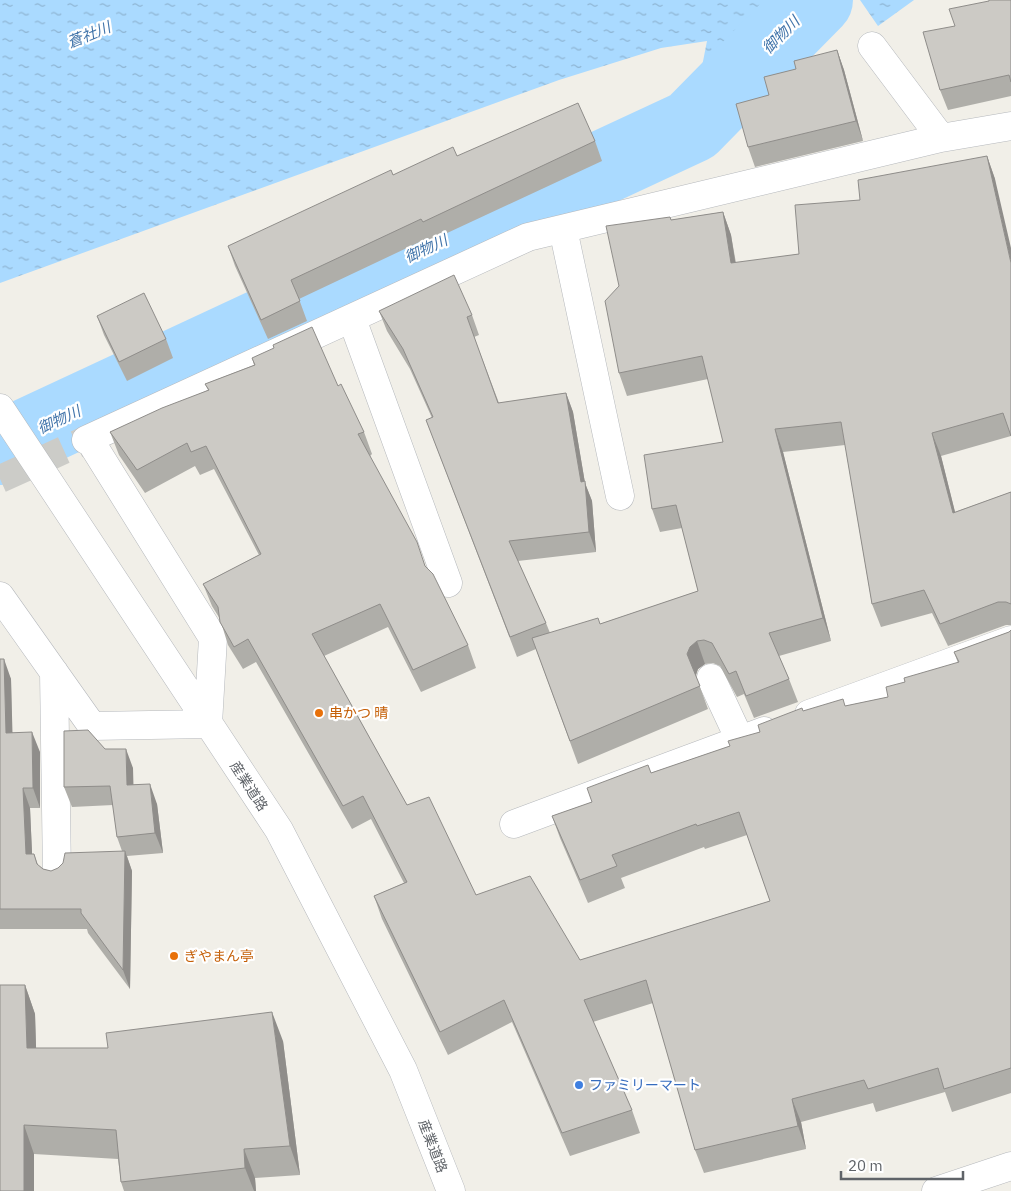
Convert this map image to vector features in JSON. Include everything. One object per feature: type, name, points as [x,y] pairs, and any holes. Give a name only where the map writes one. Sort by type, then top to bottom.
[{"type":"street","points":[[872,46],[941,138]]},
{"type":"street","points":[[0,596],[92,726],[208,724],[213,638],[87,440],[528,237],[941,138],[1011,126]]},
{"type":"street","points":[[563,229],[620,496]]},
{"type":"street","points":[[352,318],[448,583]]},
{"type":"street","name":"産業道路","points":[[0,408],[278,830],[404,1070],[451,1191]]},
{"type":"street","points":[[514,824],[1011,640]]},
{"type":"street","points":[[54,672],[57,875]]},
{"type":"street","points":[[711,678],[740,740]]},
{"type":"street","points":[[936,1191],[1011,1166]]},
{"type":"water","name":"蒼社川","points":[[0,0],[812,0],[695,102],[707,41],[661,48],[559,80],[0,283]]},
{"type":"water","points":[[860,0],[914,0],[878,26]]},
{"type":"building","points":[[989,0],[1011,0],[1011,82],[1009,75],[940,90],[923,32],[955,26],[949,9]]},
{"type":"building","points":[[837,50],[856,121],[748,147],[736,104],[769,95],[764,77],[796,69],[794,61]]},
{"type":"building","points":[[578,103],[595,141],[423,222],[421,219],[291,280],[300,301],[261,320],[228,246],[391,170],[393,175],[453,147],[457,156]]},
{"type":"building","points":[[987,156],[1011,263],[1011,436],[1003,413],[932,433],[953,513],[1011,492],[1011,604],[998,602],[940,624],[924,590],[872,604],[841,422],[775,429],[823,618],[769,633],[789,679],[746,696],[736,671],[729,674],[712,643],[704,640],[697,641],[690,647],[687,654],[700,686],[570,741],[532,638],[598,618],[600,624],[698,591],[676,505],[652,509],[644,455],[723,442],[702,356],[619,373],[605,301],[619,286],[606,226],[670,217],[671,220],[723,212],[731,263],[799,254],[795,205],[860,200],[858,180]]},
{"type":"building","points":[[454,275],[472,315],[467,317],[498,403],[566,393],[581,482],[585,481],[589,532],[509,541],[546,623],[510,637],[426,420],[433,417],[403,349],[379,311]]},
{"type":"building","points":[[144,293],[166,339],[119,362],[97,316]]},
{"type":"building","points":[[312,327],[338,386],[341,384],[364,432],[358,434],[417,542],[425,566],[433,574],[468,645],[413,670],[380,604],[312,634],[407,805],[429,797],[476,895],[530,876],[580,960],[770,901],[739,812],[697,826],[696,824],[612,855],[617,866],[580,880],[552,816],[592,802],[587,788],[648,765],[651,773],[730,746],[728,741],[760,732],[758,725],[802,708],[803,711],[843,699],[845,706],[888,697],[886,687],[905,682],[904,678],[959,662],[954,652],[1011,630],[1011,1068],[944,1089],[938,1068],[868,1089],[864,1080],[792,1099],[798,1126],[695,1150],[646,980],[584,1000],[632,1110],[562,1133],[504,1000],[440,1032],[374,896],[407,882],[363,796],[343,806],[248,639],[234,647],[220,622],[218,607],[203,584],[261,554],[206,446],[191,452],[187,443],[137,470],[110,432],[162,408],[209,390],[205,384],[255,365],[252,358],[274,348],[273,345]]},
{"type":"building","points":[[0,659],[4,659],[6,733],[32,732],[33,788],[23,788],[26,854],[34,854],[37,864],[43,869],[51,871],[63,863],[65,853],[125,851],[123,970],[81,913],[81,909],[0,909]]},
{"type":"building","points":[[88,730],[105,749],[126,749],[127,785],[150,784],[155,833],[117,837],[110,786],[64,787],[64,731]]},
{"type":"building","points":[[0,985],[25,985],[27,1048],[108,1048],[106,1033],[272,1012],[290,1146],[244,1149],[245,1168],[121,1182],[116,1130],[24,1125],[24,1191],[0,1191]]},
{"type":"waterway","name":"御物川","points":[[0,448],[692,126],[816,0]]},
{"type":"tunnel","points":[[0,479],[86,440]]},
{"type":"place","name":"串かつ 晴","points":[[319,713]]},
{"type":"place","name":"ぎやまん亭","points":[[174,956]]},
{"type":"place","name":"ファミリーマート","points":[[579,1085]]}]
